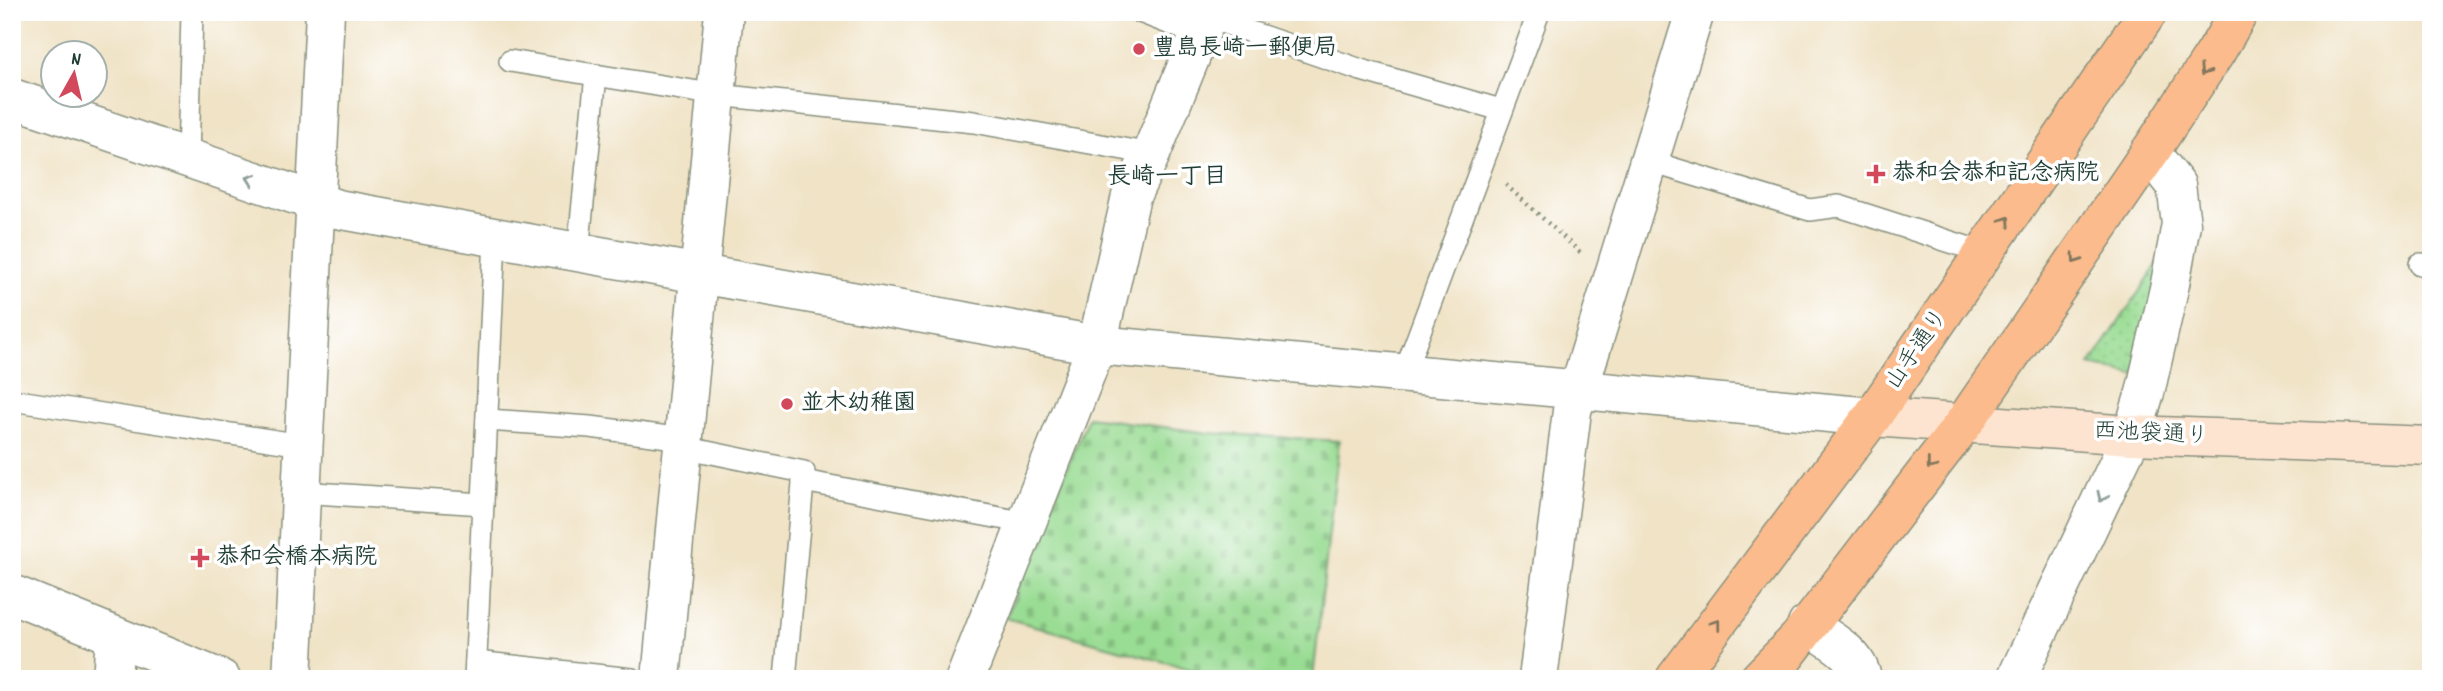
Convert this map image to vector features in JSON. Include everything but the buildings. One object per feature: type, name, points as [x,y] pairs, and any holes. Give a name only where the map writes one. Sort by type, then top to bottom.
[{"type":"main road","name":"山手通り","points":[[1675,679],[1872,417],[2148,12]]},
{"type":"main road","points":[[1768,679],[1964,423],[2150,152],[2239,12]]},
{"type":"main road","name":"西池袋通り","points":[[1872,417],[2132,435],[2431,446]]},
{"type":"main road","points":[[1759,679],[1802,633]]},
{"type":"street","points":[[292,679],[325,12]]},
{"type":"street","points":[[661,679],[724,12]]},
{"type":"street","points":[[1538,679],[1572,411],[1695,12]]},
{"type":"street","points":[[965,679],[1097,345],[1130,197],[1151,154],[1205,21]]},
{"type":"street","points":[[12,98],[337,209],[1097,345],[1872,417]]},
{"type":"street","points":[[2016,679],[2132,435],[2145,393],[2181,224],[2175,185],[2150,152]]},
{"type":"street","points":[[12,594],[221,679]]},
{"type":"street","points":[[1802,633],[1844,651],[1860,670],[1862,679]]},
{"type":"street","points":[[112,679],[115,636]]},
{"type":"lane","points":[[188,158],[192,12]]},
{"type":"lane","points":[[1140,12],[1205,21],[1501,110]]},
{"type":"lane","points":[[1404,374],[1539,12]]},
{"type":"lane","points":[[510,61],[717,94],[974,122],[1151,154]]},
{"type":"lane","points":[[579,252],[596,75]]},
{"type":"lane","points":[[1648,161],[1810,210],[1839,206],[1984,253]]},
{"type":"lane","points":[[495,237],[475,671],[632,679]]},
{"type":"lane","points":[[12,400],[302,445]]},
{"type":"lane","points":[[486,420],[590,427],[684,443],[804,472],[785,679]]},
{"type":"lane","points":[[803,481],[1027,523]]},
{"type":"lane","points":[[300,492],[483,504]]},
{"type":"path","points":[[1482,163],[1611,281]]},
{"type":"green space","points":[[2169,247],[2135,375],[2090,365]]},
{"type":"green space","points":[[1088,417],[1209,433],[1339,441],[1313,679],[1226,679],[1006,618]]},
{"type":"place","name":"豊島長崎一郵便局","points":[[1139,49]]},
{"type":"place","name":"恭和会恭和記念病院","points":[[1876,174]]},
{"type":"place","name":"並木幼稚園","points":[[787,404]]},
{"type":"place","name":"恭和会橋本病院","points":[[200,558]]},
{"type":"district","name":"長崎一丁目","points":[[1167,178]]}]
